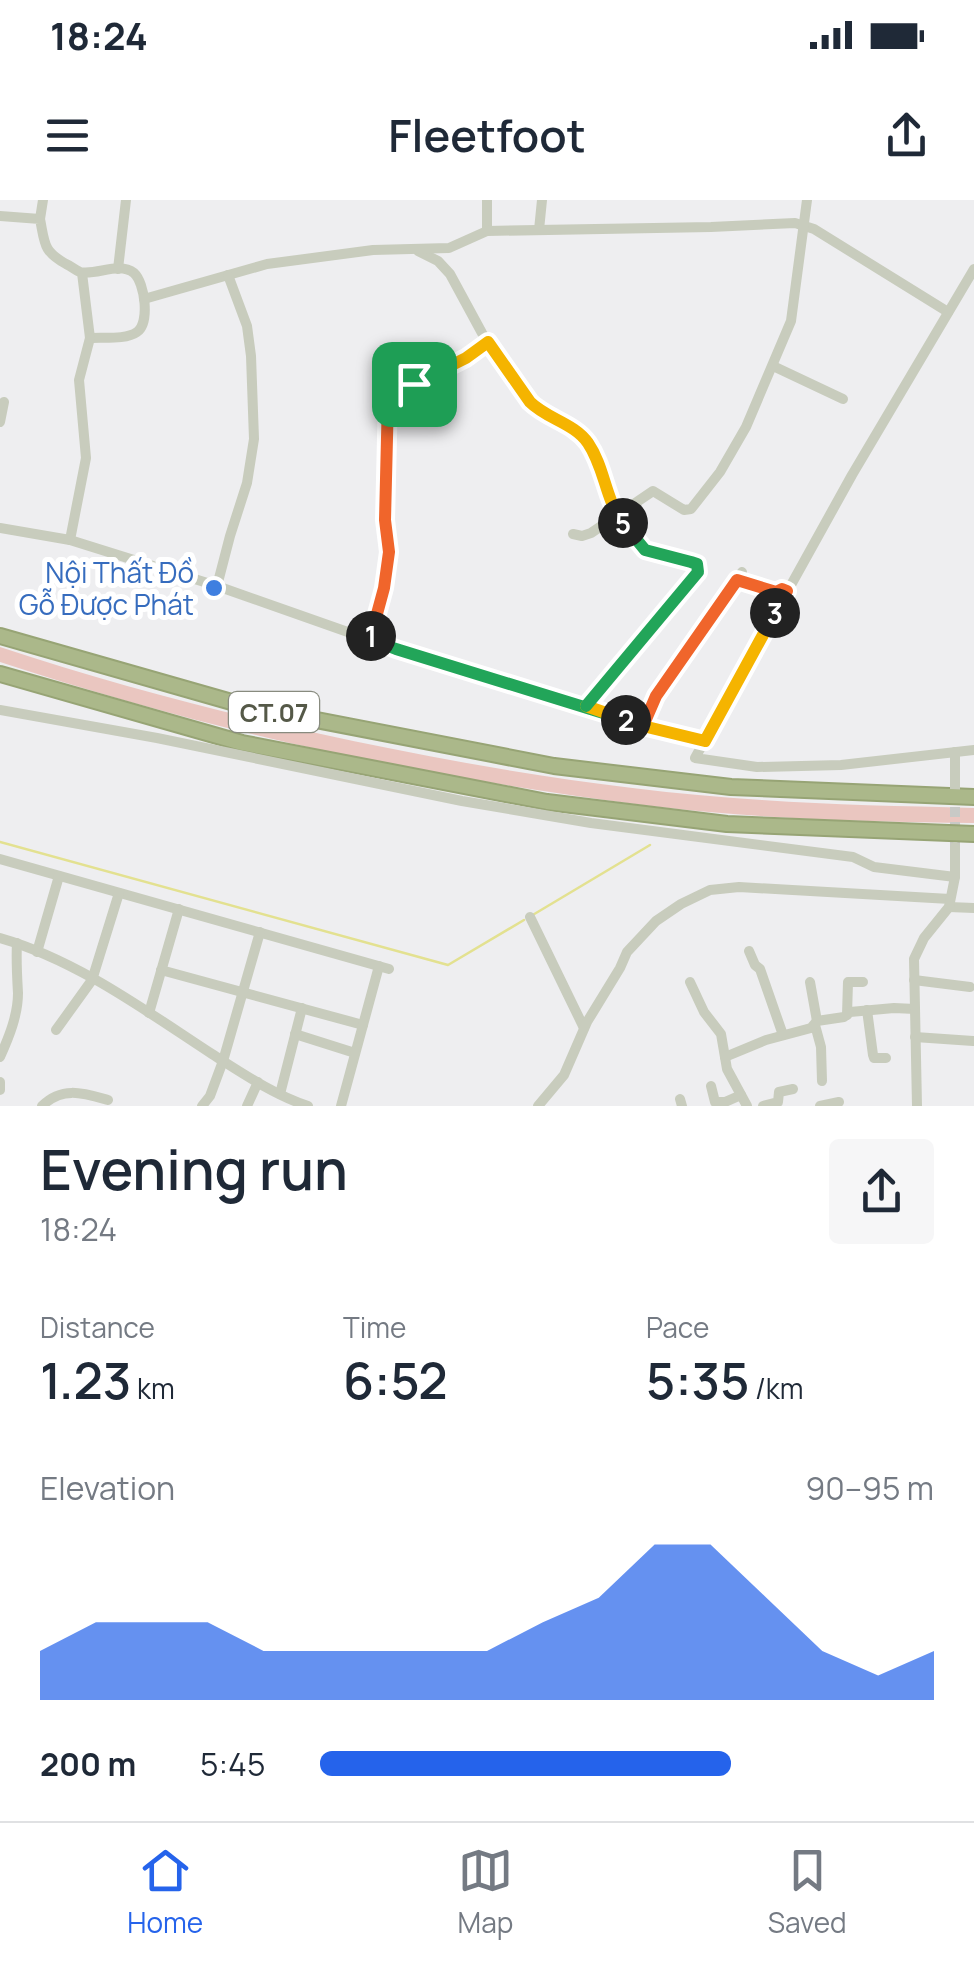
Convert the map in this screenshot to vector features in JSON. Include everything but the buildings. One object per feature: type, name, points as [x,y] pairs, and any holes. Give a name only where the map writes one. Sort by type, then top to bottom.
[{"type":"highway","name":"CT.07","points":[[0,636],[249,707],[554,766],[731,787],[974,797]]},
{"type":"highway","name":"CT.07","points":[[0,674],[242,743],[547,802],[727,824],[974,834]]},
{"type":"street","points":[[43,200],[40,219],[49,254],[82,273],[130,270],[141,283],[144,319],[140,329],[118,337],[90,338]]},
{"type":"street","points":[[118,269],[126,200]]},
{"type":"street","points":[[487,200],[487,231]]},
{"type":"street","points":[[539,230],[542,200]]},
{"type":"street","points":[[572,534],[586,536],[655,490],[681,509],[691,509],[720,472],[746,427],[791,320],[807,200]]},
{"type":"street","points":[[0,216],[40,219]]},
{"type":"street","points":[[144,299],[288,260],[374,250],[449,248],[487,231],[795,222],[948,312]]},
{"type":"street","points":[[415,250],[438,261],[450,274],[488,342],[536,409],[573,428],[587,442],[618,516],[645,550],[697,564],[698,572],[585,707]]},
{"type":"street","points":[[974,269],[883,422],[695,758],[757,767],[842,765],[974,750]]},
{"type":"street","points":[[70,540],[86,458],[79,380],[90,338],[82,273]]},
{"type":"street","points":[[217,586],[247,483],[254,439],[247,326],[228,276]]},
{"type":"street","points":[[370,639],[382,599],[389,552],[385,520],[388,397],[466,358],[488,342]]},
{"type":"street","points":[[772,366],[843,399]]},
{"type":"street","points":[[0,422],[4,402]]},
{"type":"street","points":[[0,528],[70,540],[643,726],[705,741]]},
{"type":"street","points":[[643,726],[656,696],[740,576],[776,592],[787,591]]},
{"type":"street","points":[[0,710],[481,804],[591,823],[853,857],[874,867],[955,877]]},
{"type":"street","points":[[955,795],[956,752]]},
{"type":"street","points":[[917,1106],[914,959],[949,903],[955,877],[955,847]]},
{"type":"street","points":[[0,859],[384,967],[341,1106]]},
{"type":"street","points":[[37,952],[59,876]]},
{"type":"street","points":[[538,1106],[564,1075],[584,1028],[628,952],[656,921],[710,890],[739,887],[974,908]]},
{"type":"street","points":[[56,1030],[92,980],[119,892]]},
{"type":"street","points":[[149,1014],[178,909]]},
{"type":"street","points":[[530,916],[584,1028]]},
{"type":"street","points":[[202,1106],[210,1096],[223,1060],[260,932]]},
{"type":"street","points":[[0,938],[56,960],[258,1082],[308,1106]]},
{"type":"street","points":[[0,1057],[18,998],[18,943]]},
{"type":"street","points":[[750,952],[760,969],[783,1036]]},
{"type":"street","points":[[162,970],[363,1025]]},
{"type":"street","points":[[914,980],[970,987]]},
{"type":"street","points":[[690,982],[704,1012],[721,1034],[727,1069],[744,1101],[715,1102],[710,1086]]},
{"type":"street","points":[[810,982],[821,1046],[822,1081]]},
{"type":"street","points":[[847,1015],[848,982],[863,982]]},
{"type":"street","points":[[280,1094],[302,1008]]},
{"type":"street","points":[[725,1057],[847,1015],[867,1010],[915,1009]]},
{"type":"street","points":[[867,1010],[872,1055],[886,1058]]},
{"type":"street","points":[[295,1034],[355,1053]]},
{"type":"street","points":[[916,1037],[973,1042]]},
{"type":"street","points":[[0,1082],[0,1090]]},
{"type":"street","points":[[247,1106],[258,1082]]},
{"type":"street","points":[[763,1106],[778,1102],[780,1092],[793,1089]]},
{"type":"street","points":[[42,1106],[60,1094],[72,1092],[108,1100]]},
{"type":"street","points":[[820,1106],[839,1102]]},
{"type":"shaded area","points":[[0,647],[241,716],[481,766],[621,787],[715,796],[974,808],[974,823],[709,812],[469,779],[266,737],[132,703],[0,662]]},
{"type":"waterway","points":[[0,842],[448,965],[524,920]]},
{"type":"waterway","points":[[531,916],[650,845]]},
{"type":"tunnel","points":[[955,795],[955,847]]},
{"type":"place","name":"Nội Thất Đồ Gỗ Được Phát","points":[[214,588]]},
{"type":"route","points":[[414,384],[388,397],[388,572],[370,639],[643,726],[656,696],[737,580],[776,592],[784,589],[787,591],[705,741],[643,726],[585,707],[695,577],[697,564],[645,550],[618,516],[587,442],[573,428],[536,409],[488,342],[466,358],[414,384]]}]
